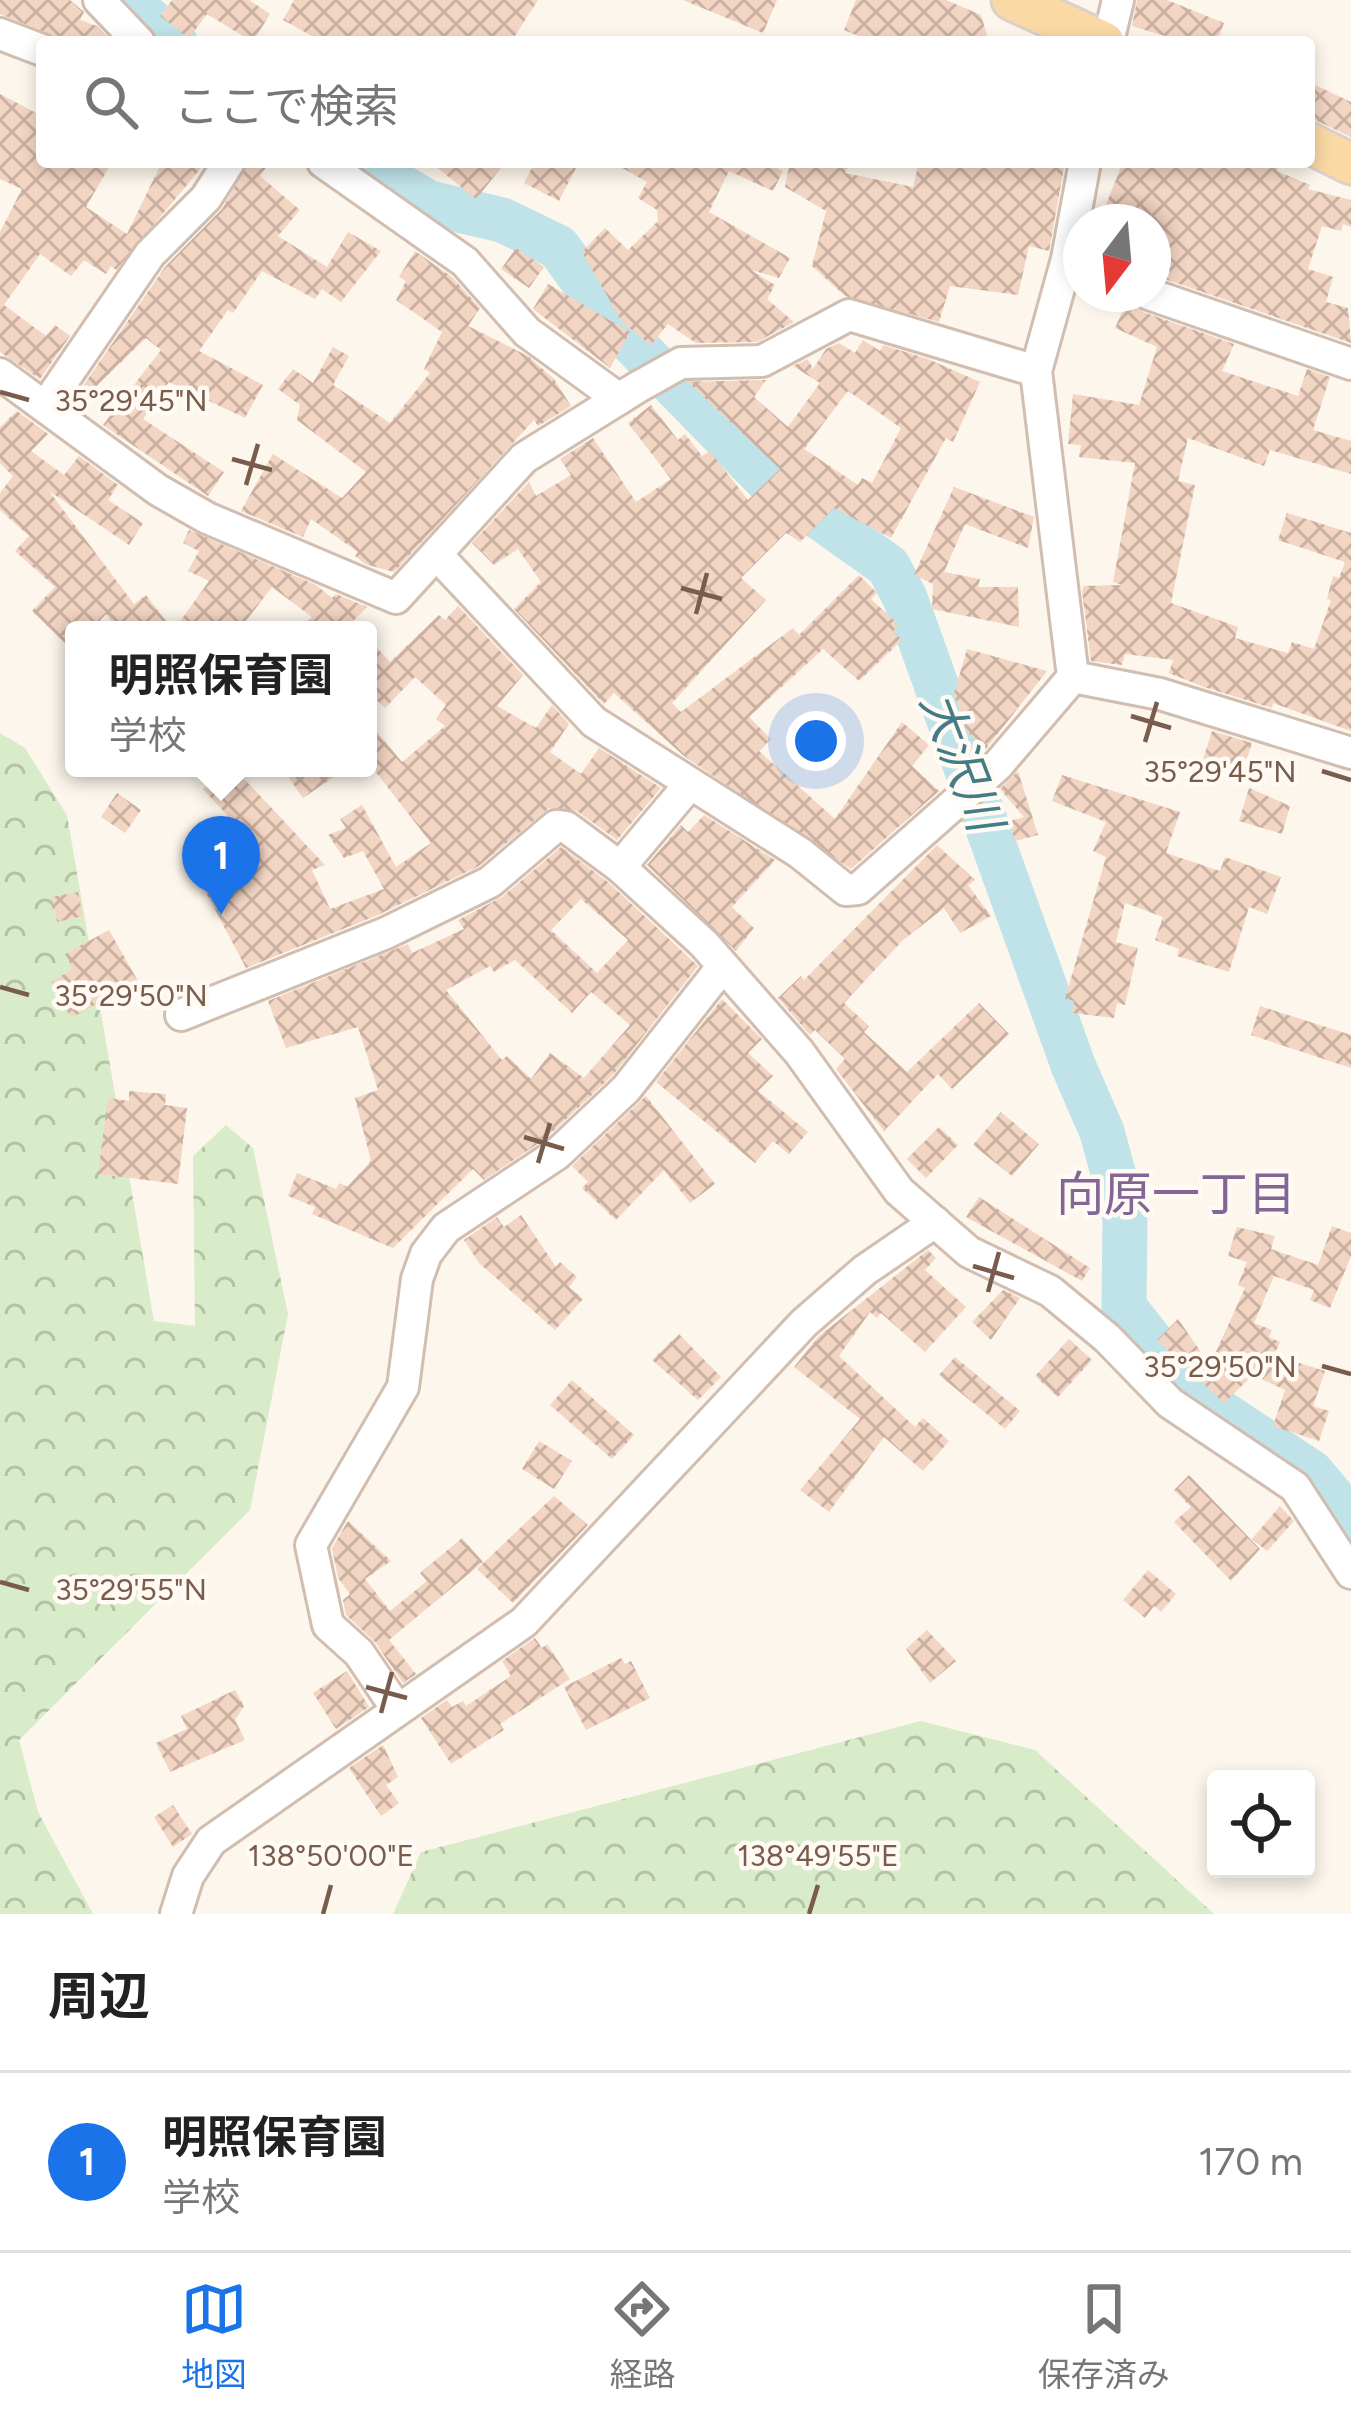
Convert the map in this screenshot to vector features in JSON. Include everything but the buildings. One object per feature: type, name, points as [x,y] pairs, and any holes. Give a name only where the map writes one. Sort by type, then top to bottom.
[{"type":"main road","points":[[1012,0],[1093,36]]},
{"type":"main road","points":[[1315,146],[1351,164]]},
{"type":"street","points":[[99,0],[133,36]]},
{"type":"street","points":[[1108,36],[1118,0]]},
{"type":"street","points":[[0,34],[36,48]]},
{"type":"street","points":[[45,407],[150,254],[206,199],[225,168]]},
{"type":"street","points":[[331,168],[465,262],[527,332],[628,393]]},
{"type":"street","points":[[1080,204],[1084,168]]},
{"type":"street","points":[[438,556],[594,722],[800,853],[846,890],[858,889],[997,766],[1073,677],[1036,371],[1063,294]]},
{"type":"street","points":[[1171,302],[1351,364]]},
{"type":"street","points":[[0,374],[158,490],[207,518],[396,598],[524,458],[681,363],[762,361],[849,315],[1036,371]]},
{"type":"street","points":[[1073,677],[1160,694],[1351,753]]},
{"type":"street","points":[[620,867],[690,784]]},
{"type":"street","points":[[181,1015],[386,933],[490,882],[556,826],[566,827],[620,867],[723,966],[799,1052],[899,1191],[969,1252],[1050,1292],[1107,1338],[1170,1403],[1295,1487],[1351,1573]]},
{"type":"street","points":[[397,1708],[359,1653],[328,1624],[311,1545],[404,1387],[417,1279],[426,1254],[446,1228],[557,1154],[626,1089],[723,966]]},
{"type":"street","points":[[176,1914],[188,1876],[211,1841],[524,1622],[804,1323],[866,1270],[935,1222]]},
{"type":"green space","points":[[0,733],[25,748],[67,815],[154,1321],[195,1326],[193,1156],[226,1125],[253,1148],[288,1314],[250,1510],[19,1740],[38,1812],[93,1914],[0,1914]]},
{"type":"green space","points":[[921,1721],[1035,1750],[1214,1914],[393,1914],[421,1852]]},
{"type":"waterway","name":"大沢川","points":[[126,0],[168,36]]},
{"type":"waterway","name":"大沢川","points":[[370,168],[429,203],[502,220],[558,247],[616,326],[766,479],[888,566],[905,598],[1073,1065],[1102,1132],[1125,1217],[1124,1307],[1193,1394],[1311,1472],[1351,1520]]},
{"type":"place","name":"明照保育園","points":[[221,915]]},
{"type":"district","name":"向原一丁目","points":[[1176,1194]]}]
